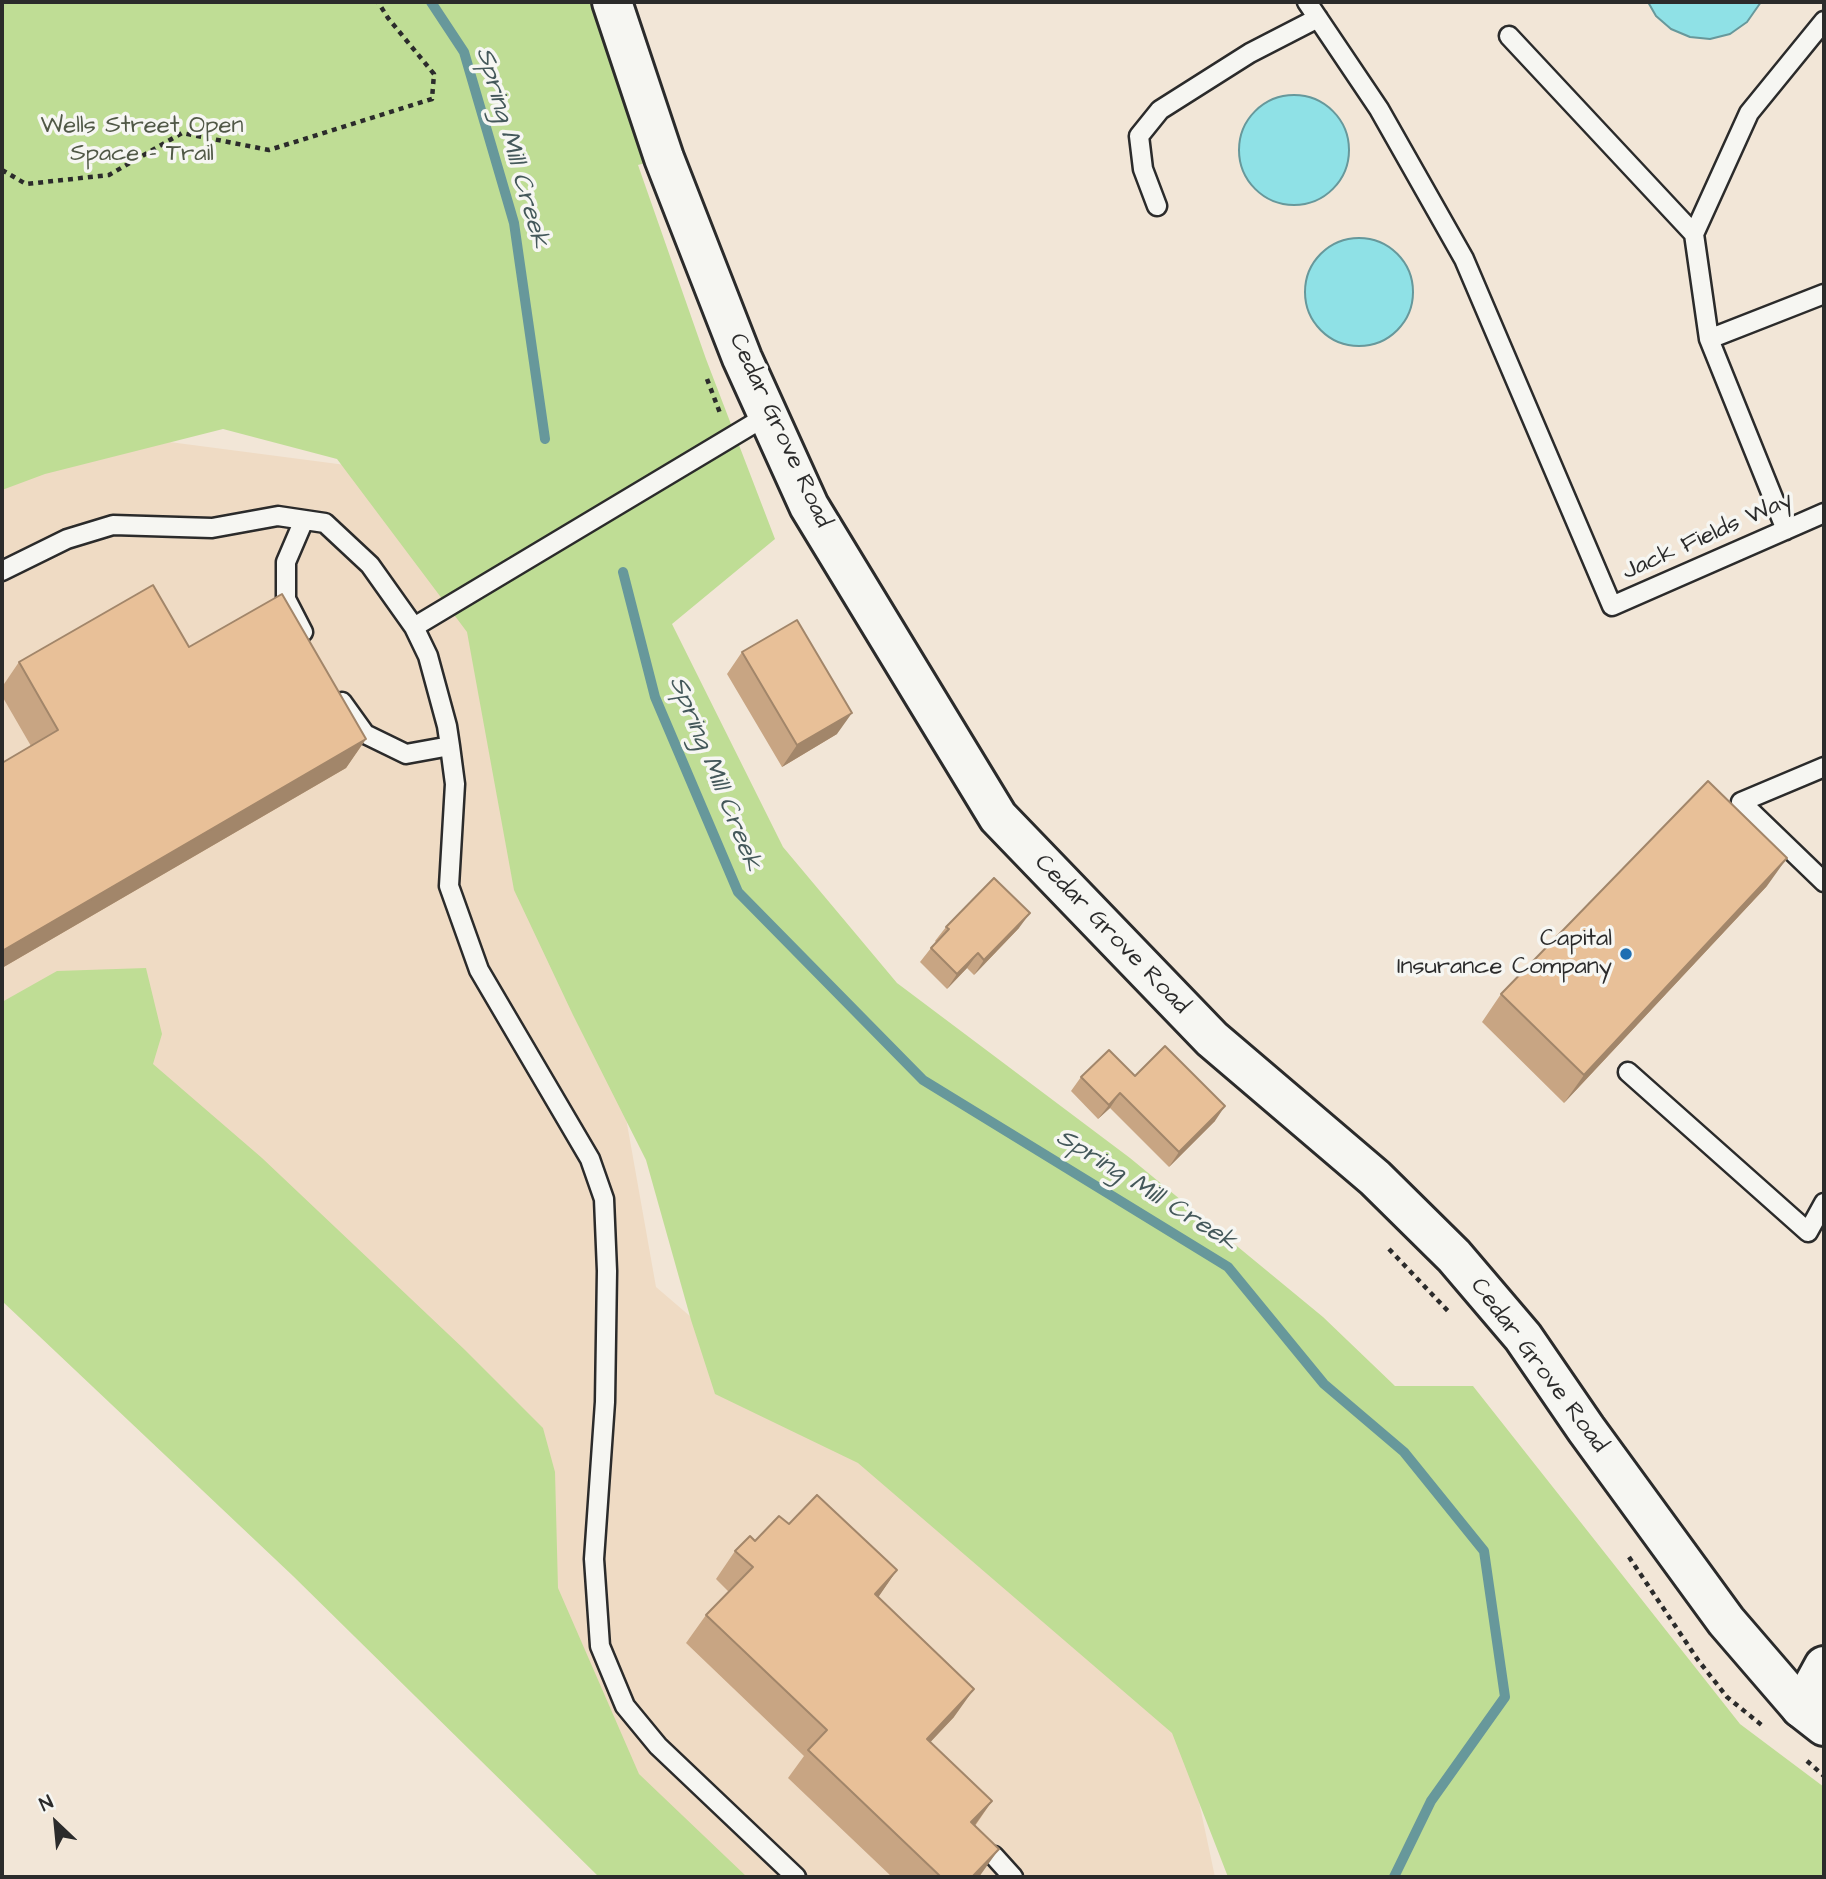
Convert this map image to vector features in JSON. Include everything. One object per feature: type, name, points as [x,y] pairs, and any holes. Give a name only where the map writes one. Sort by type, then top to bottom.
[{"type":"street","name":"Cedar Grove Road","points":[[612,2],[664,158],[742,358],[809,506],[998,817],[1212,1039],[1375,1178],[1454,1256],[1523,1337],[1726,1621],[1813,1717]]},
{"type":"street","points":[[1813,1717],[1824,1667]]},
{"type":"lane","points":[[1157,206],[1143,169],[1139,136],[1160,110],[1250,53],[1318,18],[1307,2]]},
{"type":"lane","name":"Jack Fields Way","points":[[1318,18],[1378,109],[1464,258],[1612,606],[1824,513]]},
{"type":"lane","points":[[1786,530],[1709,339],[1694,234],[1749,113],[1824,21]]},
{"type":"lane","points":[[1509,36],[1694,234]]},
{"type":"lane","points":[[1709,339],[1824,295]]},
{"type":"lane","points":[[414,627],[768,415]]},
{"type":"lane","points":[[2,571],[66,539],[113,525],[212,528],[278,516],[325,523],[370,565],[414,627],[428,656],[450,746],[455,784],[449,887],[479,970],[590,1159],[604,1199],[607,1271],[605,1402],[594,1559],[600,1646],[625,1706],[658,1746],[796,1877]]},
{"type":"lane","points":[[304,520],[286,562],[286,599],[311,648]]},
{"type":"lane","points":[[334,690],[365,734],[406,754],[450,746]]},
{"type":"lane","points":[[1824,767],[1741,802],[1824,882]]},
{"type":"lane","points":[[1628,1072],[1808,1232],[1824,1203]]},
{"type":"lane","points":[[994,1856],[1013,1877]]},
{"type":"path","points":[[2,170],[26,184],[109,176],[182,133],[270,150],[432,99],[434,75],[378,2]]},
{"type":"shaded area","points":[[47,426],[514,487],[656,1287],[1186,1741],[1215,1877],[737,1877],[2,1144],[2,460]]},
{"type":"green space","name":"Wells Street Open Space - Trail","points":[[2,2],[612,2],[664,158],[638,165],[706,359],[775,539],[672,624],[783,847],[897,983],[1130,1158],[1323,1317],[1395,1386],[1473,1386],[1740,1724],[1824,1787],[1824,1877],[1228,1877],[1172,1733],[858,1463],[715,1394],[646,1160],[514,890],[467,632],[337,459],[223,429],[45,474],[2,490]]},
{"type":"green space","points":[[146,968],[162,1034],[153,1064],[262,1158],[465,1350],[543,1428],[555,1472],[558,1588],[639,1774],[747,1877],[599,1877],[293,1576],[2,1301],[2,1002],[57,971]]},
{"type":"water","points":[[1648,2],[1761,2],[1747,22],[1730,34],[1710,39],[1690,37],[1671,29],[1656,16]]},
{"type":"water","points":[[1294,95],[1315,99],[1333,111],[1345,129],[1349,150],[1345,171],[1333,189],[1315,201],[1294,205],[1273,201],[1255,189],[1243,171],[1239,150],[1243,129],[1255,111],[1273,99]]},
{"type":"water","points":[[1359,238],[1380,242],[1397,254],[1409,271],[1413,292],[1409,313],[1397,330],[1380,342],[1359,346],[1338,342],[1321,330],[1309,313],[1305,292],[1309,271],[1321,254],[1338,242]]},
{"type":"building","points":[[153,585],[189,647],[282,594],[366,739],[2,951],[2,763],[58,730],[19,662]]},
{"type":"building","points":[[797,620],[852,713],[797,745],[742,652]]},
{"type":"building","name":"Capital Insurance Company","points":[[1708,781],[1787,858],[1584,1075],[1501,994]]},
{"type":"building","points":[[994,878],[1030,913],[984,960],[978,953],[957,974],[931,948],[949,929],[946,927]]},
{"type":"building","points":[[1165,1046],[1225,1106],[1179,1152],[1120,1093],[1109,1105],[1081,1077],[1109,1050],[1135,1076]]},
{"type":"building","points":[[817,1495],[897,1570],[875,1594],[974,1689],[927,1739],[992,1801],[971,1822],[999,1849],[972,1877],[941,1877],[808,1750],[827,1730],[706,1615],[753,1567],[735,1551],[750,1536],[755,1541],[779,1516],[789,1524]]},
{"type":"waterway","name":"Spring Mill Creek","points":[[431,2],[464,52],[514,223],[545,439]]},
{"type":"waterway","name":"Spring Mill Creek","points":[[623,572],[655,697],[738,892],[923,1080],[1228,1267],[1324,1384],[1404,1452],[1484,1551],[1505,1697],[1431,1801],[1394,1877]]},
{"type":"place","name":"Capital Insurance Company","points":[[1626,954]]}]
